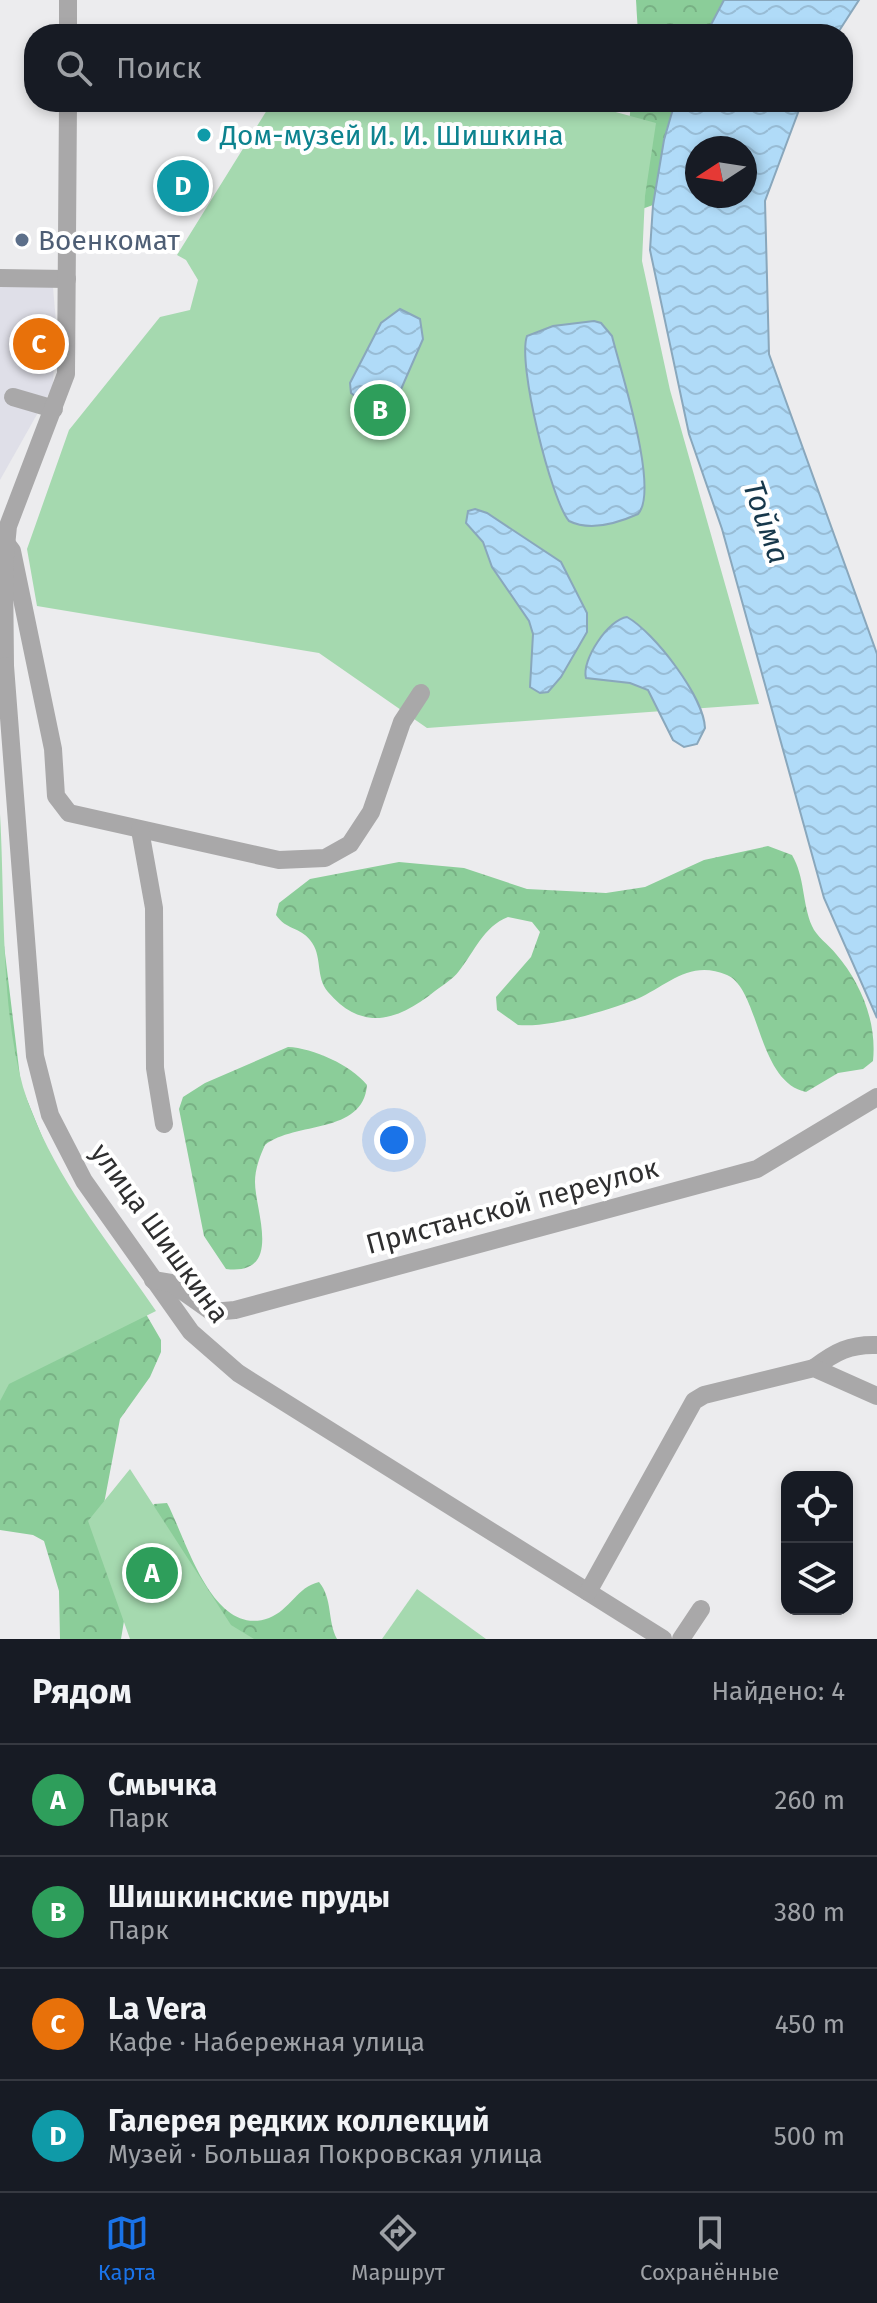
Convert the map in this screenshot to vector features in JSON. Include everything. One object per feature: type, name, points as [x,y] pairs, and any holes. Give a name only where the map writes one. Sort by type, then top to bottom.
[{"type":"street","points":[[68,0],[68,24]]},
{"type":"street","name":"улица Шишкина","points":[[68,112],[66,374],[12,508],[6,543],[2,666],[30,1022],[40,1081],[64,1147],[191,1332],[238,1373],[663,1639]]},
{"type":"street","points":[[0,278],[67,279]]},
{"type":"street","points":[[13,397],[54,409]]},
{"type":"street","points":[[6,543],[12,551],[50,733],[59,804],[69,813],[279,860],[325,858],[350,844],[371,812],[402,722],[421,693]]},
{"type":"street","points":[[140,830],[154,908],[155,1068],[164,1124]]},
{"type":"street","name":"Пристанской переулок","points":[[153,1280],[171,1283],[212,1312],[235,1310],[757,1169],[877,1097]]},
{"type":"street","points":[[588,1592],[694,1401],[704,1395],[814,1368],[837,1351],[858,1344],[877,1345]]},
{"type":"street","points":[[814,1368],[877,1396]]},
{"type":"street","points":[[681,1639],[701,1609]]},
{"type":"shaded area","points":[[0,286],[53,287],[56,322],[53,386],[0,480]]},
{"type":"green space","points":[[636,0],[724,0],[711,24],[637,24]]},
{"type":"green space","points":[[266,112],[616,112],[656,123],[645,196],[642,261],[670,390],[759,704],[427,728],[319,653],[37,606],[27,549],[69,430],[160,317],[190,310],[198,280],[186,260],[177,255]]},
{"type":"green space","points":[[630,112],[672,112],[653,205],[642,209],[624,181]]},
{"type":"green space","points":[[0,814],[7,987],[10,1022],[23,1087],[34,1118],[63,1176],[156,1311],[9,1384],[0,1401]]},
{"type":"green space","points":[[768,846],[792,855],[812,926],[853,977],[870,1018],[873,1061],[863,1069],[838,1073],[806,1092],[790,1085],[778,1071],[746,998],[738,984],[727,975],[702,970],[690,972],[610,1009],[561,1021],[518,1025],[497,1010],[496,997],[531,957],[540,932],[532,922],[508,917],[486,933],[454,977],[422,1001],[395,1015],[368,1017],[341,1005],[328,992],[310,940],[276,915],[279,903],[310,879],[399,862],[464,868],[527,889],[606,893],[645,887],[704,860]]},
{"type":"green space","points":[[0,876],[3,937],[21,1085],[63,1188],[103,1240],[161,1340],[161,1352],[150,1377],[120,1419],[103,1509],[124,1621],[121,1639],[60,1639],[59,1591],[44,1541],[33,1535],[0,1530]]},
{"type":"green space","points":[[288,1047],[320,1054],[342,1064],[367,1085],[363,1101],[354,1112],[341,1120],[293,1133],[265,1145],[255,1182],[261,1252],[255,1262],[244,1268],[226,1269],[204,1236],[179,1109],[183,1097],[205,1083]]},
{"type":"green space","points":[[130,1469],[231,1625],[254,1639],[130,1639],[88,1521]]},
{"type":"green space","points":[[167,1503],[204,1582],[232,1614],[249,1621],[269,1618],[283,1610],[305,1589],[319,1582],[326,1595],[337,1639],[176,1639],[147,1518],[154,1504]]},
{"type":"green space","points":[[417,1589],[486,1639],[382,1639]]},
{"type":"water","points":[[724,0],[859,0],[843,24],[711,24]]},
{"type":"water","name":"Тойма","points":[[672,112],[798,112],[765,201],[769,354],[877,654],[877,1018],[824,898],[722,529],[689,434],[650,250],[653,205]]},
{"type":"water","points":[[400,309],[420,319],[423,339],[395,403],[383,408],[372,407],[351,393],[350,383],[381,323]]},
{"type":"water","points":[[594,321],[601,323],[612,336],[642,456],[644,501],[638,514],[613,523],[586,526],[569,521],[553,487],[531,401],[525,351],[527,336],[553,326]]},
{"type":"water","points":[[475,509],[487,513],[561,562],[587,613],[587,632],[561,677],[548,692],[540,693],[530,687],[533,634],[529,621],[492,567],[483,542],[466,523],[468,511]]},
{"type":"water","points":[[627,617],[650,636],[687,683],[705,728],[697,744],[684,747],[673,740],[648,690],[630,683],[586,678],[588,661],[598,642],[612,625]]},
{"type":"place","name":"Дом-музей И. И. Шишкина","points":[[204,135]]},
{"type":"place","name":"Галерея редких коллекций","points":[[183,186]]},
{"type":"place","name":"Военкомат","points":[[22,240]]},
{"type":"place","name":"La Vera","points":[[39,344]]},
{"type":"place","name":"Шишкинские пруды","points":[[380,410]]},
{"type":"place","name":"Смычка","points":[[152,1573]]}]
